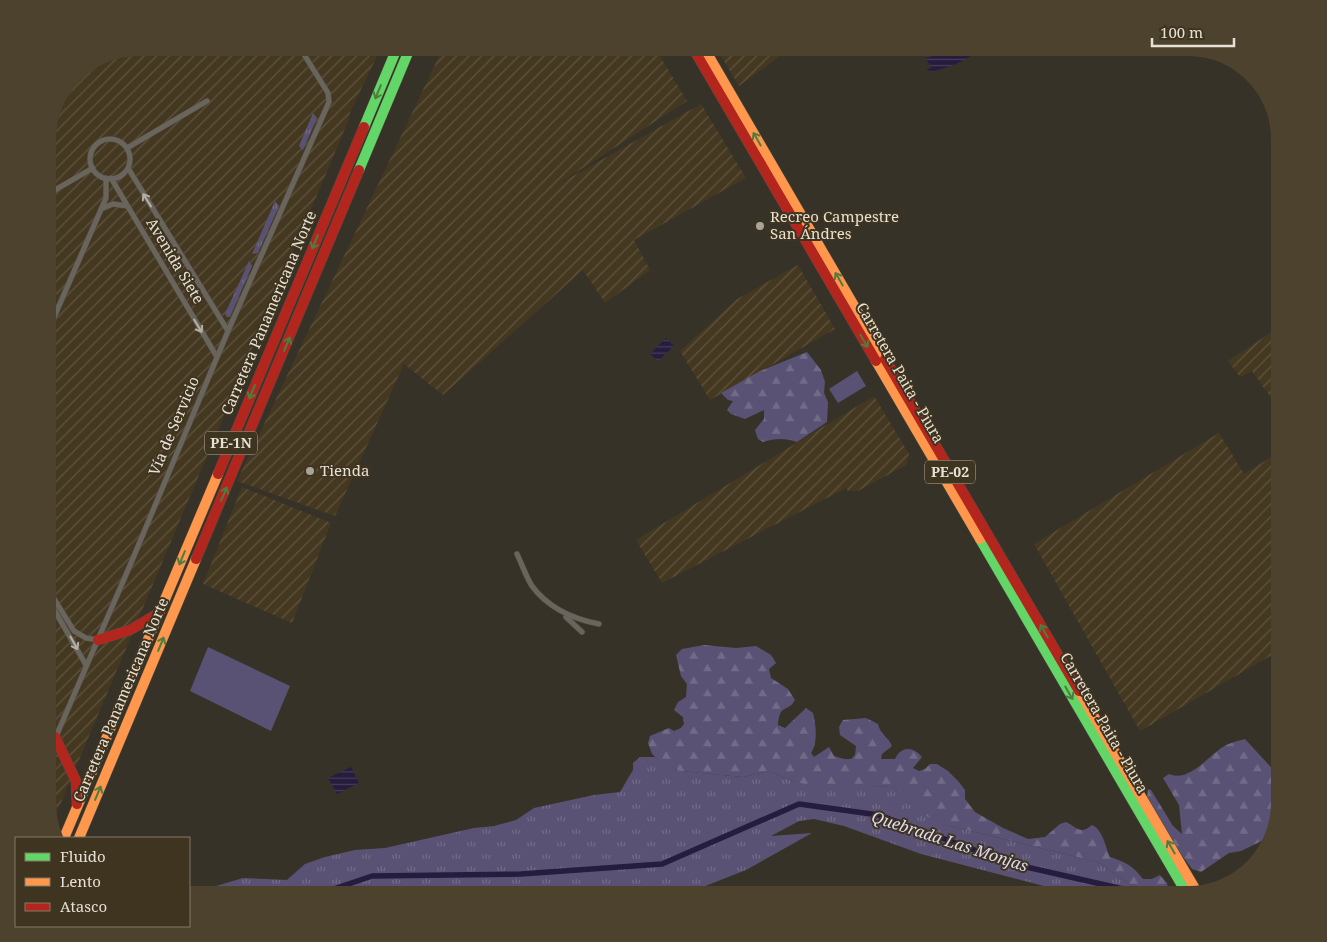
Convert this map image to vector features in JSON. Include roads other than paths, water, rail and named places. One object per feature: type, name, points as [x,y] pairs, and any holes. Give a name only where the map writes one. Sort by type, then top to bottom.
[{"type":"highway","name":"Carretera Panamericana Norte","points":[[64,837],[394,56]]},
{"type":"highway","name":"Carretera Panamericana Norte","points":[[79,837],[407,56]]},
{"type":"highway","name":"Carretera Paita - Piura","points":[[698,56],[1187,886]]},
{"type":"highway","name":"Carretera Paita - Piura","points":[[709,56],[964,495],[1188,886]]},
{"type":"highway","points":[[327,215],[339,219]]},
{"type":"highway","points":[[190,539],[203,543]]},
{"type":"highway","points":[[98,640],[128,631],[160,612]]},
{"type":"highway","points":[[56,739],[76,782],[77,808]]},
{"type":"street","name":"Vía de Servicio","points":[[56,735],[98,640],[228,331],[330,98],[305,56]]},
{"type":"street","points":[[127,148],[207,101]]},
{"type":"street","points":[[115,139],[127,148],[130,158],[128,168],[121,175],[109,178],[98,174],[93,168],[91,153],[100,141],[115,139]]},
{"type":"street","points":[[56,189],[93,168]]},
{"type":"street","name":"Avenida Siete","points":[[128,168],[228,331]]},
{"type":"street","points":[[56,312],[106,198],[109,178]]},
{"type":"street","name":"Avenida Siete","points":[[109,178],[217,357]]},
{"type":"street","points":[[100,210],[114,204],[127,206]]},
{"type":"street","points":[[516,554],[533,586],[582,632]]},
{"type":"street","points":[[56,602],[74,631],[86,638],[98,640]]},
{"type":"street","points":[[560,611],[577,619],[599,624]]},
{"type":"street","points":[[56,613],[86,665]]},
{"type":"waterway","name":"Quebrada Las Monjas","points":[[343,886],[372,876],[521,874],[662,864],[799,804],[879,815],[1013,864],[1110,886]]},
{"type":"place","name":"Recreo Campestre San Ándres","points":[[760,226]]},
{"type":"place","name":"Tienda","points":[[310,471]]}]
